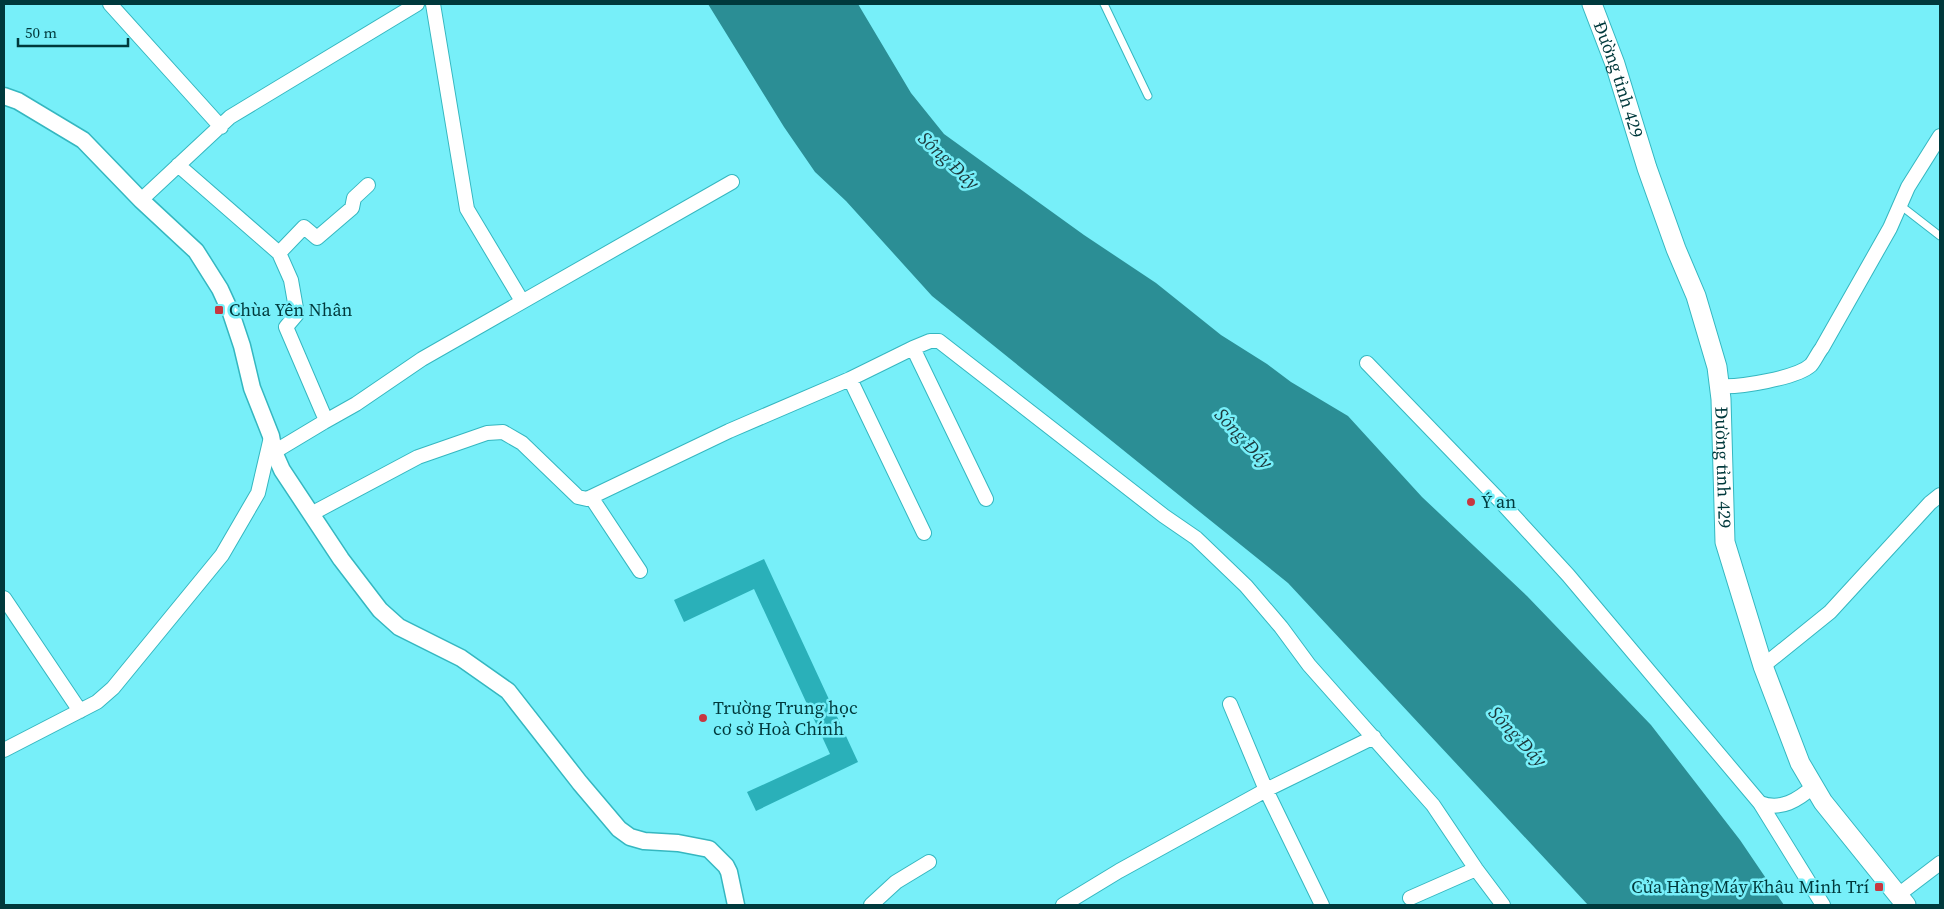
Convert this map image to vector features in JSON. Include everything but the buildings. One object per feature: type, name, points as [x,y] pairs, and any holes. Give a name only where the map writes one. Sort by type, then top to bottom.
[{"type":"main road","name":"Đường tỉnh 429","points":[[1592,4],[1615,64],[1647,168],[1676,249],[1696,296],[1717,367],[1723,446],[1725,542],[1763,666],[1800,763],[1823,802],[1902,900]]},
{"type":"street","points":[[110,4],[220,126]]},
{"type":"street","points":[[140,200],[230,118],[417,4]]},
{"type":"street","points":[[433,4],[467,208],[522,301]]},
{"type":"street","points":[[4,96],[18,101],[83,140],[140,200],[196,251],[220,288],[234,321],[252,388],[282,470],[341,559],[380,610],[399,627],[461,658],[508,691],[580,783],[619,829],[630,837],[644,841],[678,842],[709,849],[726,866],[729,872],[736,905]]},
{"type":"street","points":[[1719,386],[1733,387],[1756,384],[1801,370],[1810,365],[1822,348],[1890,228],[1908,187],[1940,136]]},
{"type":"street","points":[[178,166],[279,253],[291,280],[297,314],[286,327],[325,418],[324,422]]},
{"type":"street","points":[[272,444],[324,422],[356,404],[422,359],[732,182]]},
{"type":"street","points":[[279,253],[304,227],[317,238],[352,208],[354,198],[368,185]]},
{"type":"street","points":[[311,514],[418,456],[493,432],[504,432],[522,443],[578,497],[587,499],[729,431],[850,379],[913,348],[934,340],[942,343],[1164,516],[1196,538],[1246,586],[1281,627],[1309,665],[1434,805],[1476,869],[1503,905]]},
{"type":"street","points":[[913,348],[986,499]]},
{"type":"street","points":[[1367,363],[1568,575],[1760,802],[1823,905]]},
{"type":"street","points":[[850,379],[924,532]]},
{"type":"street","points":[[4,750],[97,702],[113,688],[222,555],[258,493],[272,444]]},
{"type":"street","points":[[1763,666],[1830,612],[1930,503],[1940,495]]},
{"type":"street","points":[[591,497],[640,571]]},
{"type":"street","points":[[4,598],[80,711]]},
{"type":"street","points":[[1230,704],[1266,790],[1322,905]]},
{"type":"street","points":[[1063,905],[1119,871],[1266,790],[1374,737]]},
{"type":"street","points":[[1760,802],[1768,806],[1784,805],[1801,797],[1814,786]]},
{"type":"street","points":[[872,905],[896,882],[929,862]]},
{"type":"street","points":[[1902,900],[1940,863]]},
{"type":"street","points":[[1410,898],[1476,869]]},
{"type":"lane","points":[[1104,4],[1148,96]]},
{"type":"lane","points":[[1900,205],[1940,236]]},
{"type":"water","name":"Sông Đáy","points":[[708,4],[858,4],[911,93],[944,134],[1084,235],[1156,283],[1221,335],[1267,364],[1291,382],[1348,416],[1422,497],[1527,596],[1651,725],[1740,840],[1784,905],[1588,905],[1288,583],[932,296],[846,201],[815,172],[784,127]]},
{"type":"place","name":"Chùa Yên Nhân","points":[[219,310]]},
{"type":"place","name":"Ý an","points":[[1471,502]]},
{"type":"place","name":"Trường Trung học cơ sở Hoà Chính","points":[[703,718]]},
{"type":"place","name":"Cửa Hàng Máy Khâu Minh Trí","points":[[1879,887]]}]
